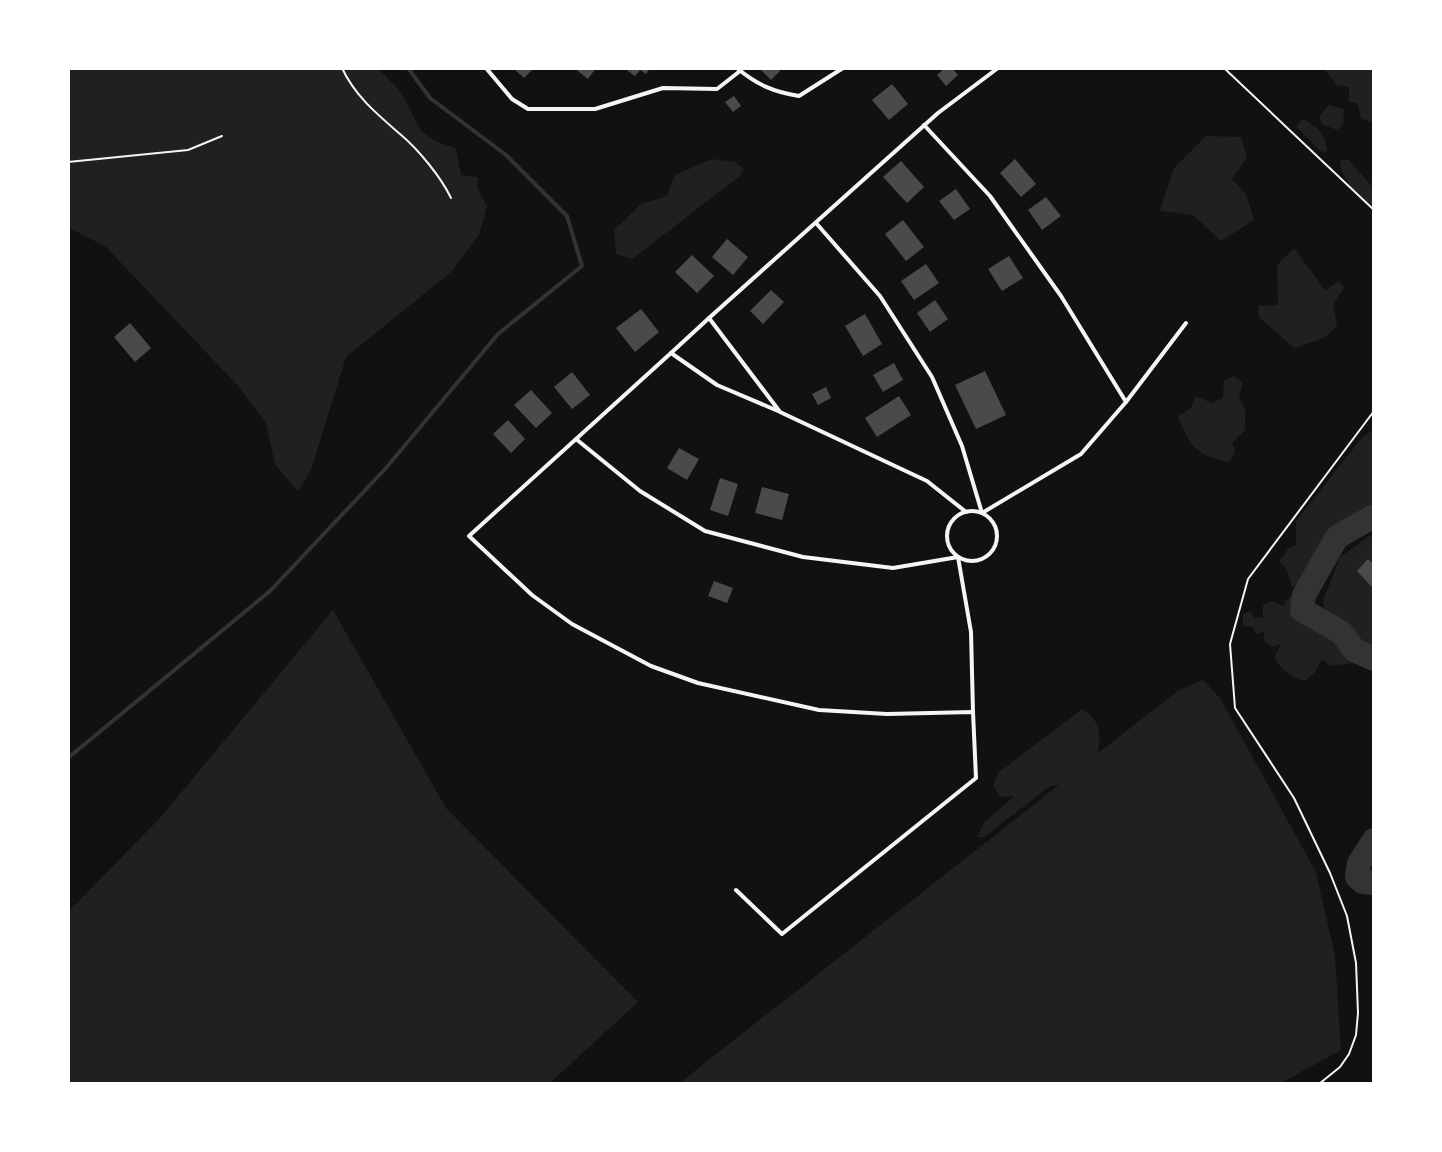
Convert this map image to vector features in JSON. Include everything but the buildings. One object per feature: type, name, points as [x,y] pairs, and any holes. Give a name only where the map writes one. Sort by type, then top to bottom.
[{"type":"lane","points":[[486,68],[512,99],[528,109],[595,109],[663,88],[717,89],[739,69],[773,92],[799,96],[843,68]]},
{"type":"lane","points":[[973,712],[887,714],[819,710],[698,683],[651,666],[572,624],[532,595],[469,536],[924,125],[998,68]]},
{"type":"lane","points":[[924,125],[990,196],[1061,296],[1126,402]]},
{"type":"lane","points":[[576,439],[640,491],[705,531],[803,557],[893,568],[958,557],[974,561],[989,555],[997,540],[994,524],[982,513],[962,446],[932,377],[880,296],[816,223]]},
{"type":"lane","points":[[709,318],[780,412]]},
{"type":"lane","points":[[671,353],[717,385],[927,481],[966,512],[982,513],[1081,454],[1126,402],[1186,323]]},
{"type":"lane","points":[[736,890],[782,934],[976,778],[971,632],[958,557],[947,536],[952,521],[966,512]]},
{"type":"path","points":[[342,68],[350,85],[443,182],[451,198]]},
{"type":"path","points":[[1224,68],[1374,210]]},
{"type":"path","points":[[68,162],[188,150],[222,136]]},
{"type":"path","points":[[1319,1084],[1340,1067],[1356,1035],[1356,963],[1349,928],[1330,873],[1294,798],[1235,708],[1230,644],[1248,579],[1374,411]]},
{"type":"shaded area","points":[[68,68],[378,68],[400,92],[424,133],[456,148],[461,175],[478,177],[477,188],[487,206],[479,235],[451,272],[346,357],[311,470],[298,492],[275,464],[266,423],[239,387],[106,247],[68,227]]},
{"type":"shaded area","points":[[1324,68],[1374,68],[1374,124],[1361,118],[1358,104],[1349,101],[1349,87],[1336,85]]},
{"type":"shaded area","points":[[1329,105],[1344,109],[1343,125],[1337,130],[1322,124],[1319,117]]},
{"type":"shaded area","points":[[1303,119],[1320,132],[1327,152],[1320,151],[1296,126]]},
{"type":"shaded area","points":[[1206,136],[1241,137],[1247,157],[1232,179],[1246,194],[1254,220],[1221,241],[1193,215],[1160,211],[1174,168]]},
{"type":"shaded area","points":[[712,159],[735,162],[744,169],[740,176],[632,259],[616,254],[614,230],[641,204],[667,196],[675,175]]},
{"type":"shaded area","points":[[1340,160],[1349,160],[1374,189],[1374,208],[1347,181]]},
{"type":"shaded area","points":[[1294,248],[1325,290],[1339,281],[1344,288],[1333,304],[1337,326],[1324,338],[1294,348],[1259,317],[1258,306],[1278,305],[1277,265]]},
{"type":"shaded area","points":[[1234,376],[1243,383],[1239,398],[1245,409],[1245,430],[1232,443],[1235,451],[1230,462],[1210,457],[1196,448],[1178,416],[1191,408],[1195,396],[1212,403],[1223,398],[1224,381]]},
{"type":"shaded area","points":[[1374,429],[1374,506],[1335,530],[1302,583],[1292,587],[1286,567],[1279,562],[1288,549],[1296,545],[1296,521],[1361,439]]},
{"type":"shaded area","points":[[1374,533],[1374,647],[1361,642],[1325,615],[1323,601],[1340,557]]},
{"type":"shaded area","points":[[1292,596],[1300,604],[1298,611],[1302,621],[1338,635],[1355,656],[1355,663],[1330,666],[1322,659],[1315,672],[1305,681],[1300,680],[1287,673],[1274,658],[1281,644],[1272,647],[1264,641],[1264,632],[1256,634],[1253,627],[1243,626],[1243,614],[1250,611],[1255,618],[1263,618],[1263,605],[1272,601],[1284,606]]},
{"type":"shaded area","points":[[333,610],[446,808],[638,1002],[549,1084],[68,1084],[68,912],[160,818]]},
{"type":"shaded area","points":[[1203,680],[1220,698],[1316,872],[1335,956],[1341,1050],[1279,1084],[678,1084],[1059,785],[1050,786],[984,837],[977,837],[984,823],[1014,796],[1000,797],[993,785],[998,773],[1082,709],[1097,724],[1097,754],[1179,690]]},
{"type":"waterway","points":[[68,758],[270,591],[386,468],[498,334],[582,266],[567,216],[506,155],[430,98],[408,68]]},
{"type":"waterway","points":[[1374,516],[1337,537],[1304,595],[1302,610],[1342,633],[1354,650],[1374,659]]},
{"type":"waterway","points":[[1374,840],[1359,863],[1357,877],[1363,882],[1374,883]]}]
